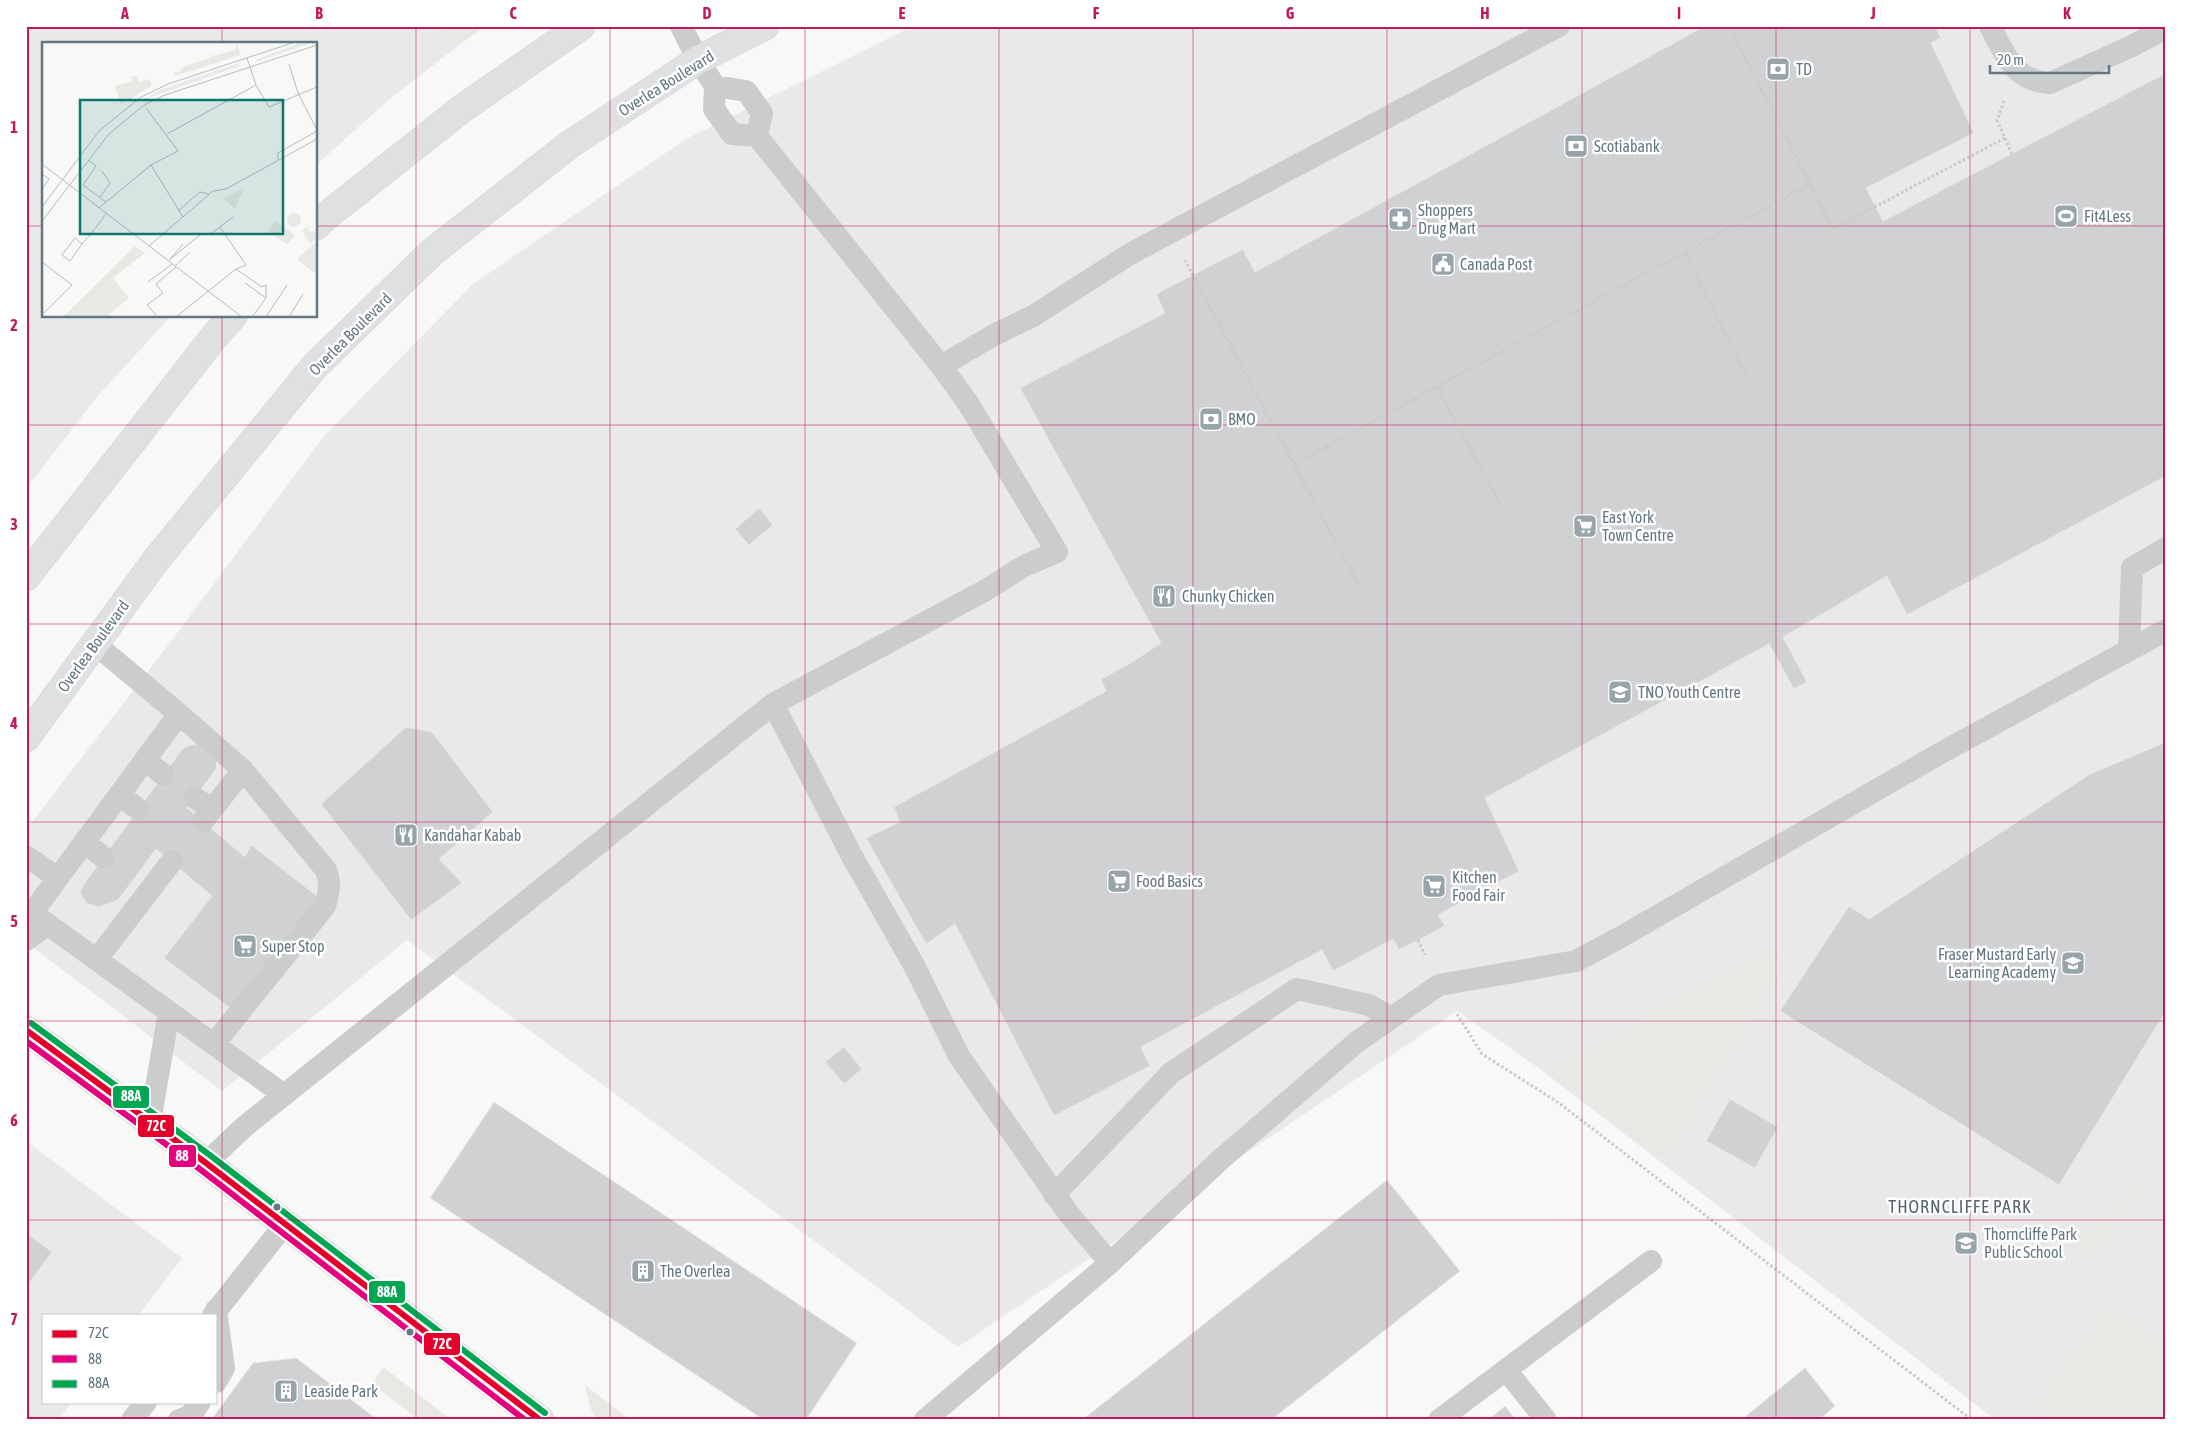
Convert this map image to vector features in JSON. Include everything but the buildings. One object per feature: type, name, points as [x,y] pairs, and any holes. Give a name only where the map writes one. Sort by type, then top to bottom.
[{"type":"main road","points":[[318,224],[463,108],[581,26]]},
{"type":"main road","name":"Overlea Boulevard","points":[[26,738],[156,560],[315,366],[425,259],[569,145],[698,60],[764,26]]},
{"type":"main road","points":[[26,577],[201,352],[230,318]]},
{"type":"main road","points":[[26,1030],[206,1163],[540,1420]]},
{"type":"lane","points":[[206,1163],[244,1127],[773,704],[986,590],[1024,566],[1057,552],[968,403],[941,366],[757,136],[732,134],[714,109],[715,86],[698,60],[681,26]]},
{"type":"lane","points":[[941,366],[992,336],[1033,316],[1130,254],[1559,26]]},
{"type":"lane","points":[[1990,26],[2008,60],[2016,70],[2036,82],[2050,83],[2132,46],[2166,28]]},
{"type":"lane","points":[[715,86],[746,92],[762,113],[757,136]]},
{"type":"lane","points":[[2129,650],[2132,568],[2166,548]]},
{"type":"lane","points":[[925,1420],[1110,1263],[1220,1160],[1358,1041],[1439,985],[1576,961],[1939,754],[2166,630]]},
{"type":"lane","points":[[95,644],[243,770],[326,870],[330,881],[325,906],[214,1044]]},
{"type":"lane","points":[[773,704],[844,842],[915,967],[959,1056],[1054,1195],[1110,1263]]},
{"type":"lane","points":[[179,714],[32,913],[284,1095]]},
{"type":"lane","points":[[145,760],[164,775]]},
{"type":"lane","points":[[203,809],[243,770]]},
{"type":"lane","points":[[120,795],[138,809]]},
{"type":"lane","points":[[84,842],[103,857]]},
{"type":"lane","points":[[26,856],[58,878]]},
{"type":"lane","points":[[97,959],[142,885],[172,861]]},
{"type":"lane","points":[[26,940],[48,924]]},
{"type":"lane","points":[[1054,1195],[1171,1073],[1297,989],[1369,1005],[1391,1018]]},
{"type":"lane","points":[[150,1122],[169,1012]]},
{"type":"lane","points":[[214,1313],[285,1224]]},
{"type":"lane","points":[[1439,1420],[1651,1261]]},
{"type":"lane","points":[[218,1335],[224,1368],[218,1378]]},
{"type":"lane","points":[[1506,1370],[1546,1420]]},
{"type":"lane","points":[[132,1420],[144,1404]]},
{"type":"lane","points":[[179,1420],[190,1416],[199,1404]]},
{"type":"path","points":[[1730,26],[1833,229],[2005,138]]},
{"type":"path","points":[[2012,154],[1997,120],[2016,70]]},
{"type":"path","points":[[1295,464],[1810,184]]},
{"type":"path","points":[[1170,233],[1359,586]]},
{"type":"path","points":[[1685,253],[1747,376]]},
{"type":"path","points":[[1437,387],[1502,508]]},
{"type":"path","points":[[1418,940],[1439,985],[1482,1054],[1559,1103],[1972,1420]]},
{"type":"shaded area","points":[[26,26],[484,26],[392,97],[318,163],[318,42],[42,42],[42,318],[169,318],[96,398],[26,489]]},
{"type":"shaded area","points":[[437,26],[484,26],[475,34],[448,47],[443,43]]},
{"type":"shaded area","points":[[913,26],[2166,26],[2166,1420],[1996,1420],[1536,1066],[1457,1011],[958,1347],[407,940],[222,1091],[26,942],[26,830],[172,640],[325,435],[473,284],[686,139]]},
{"type":"shaded area","points":[[1765,951],[1788,963],[1667,1162],[1545,1070]]},
{"type":"shaded area","points":[[26,1141],[182,1258],[140,1314],[42,1314],[42,1404],[71,1404],[59,1420],[26,1420]]},
{"type":"shaded area","points":[[2155,1161],[2159,1162],[2099,1260],[2073,1245]]},
{"type":"shaded area","points":[[2111,1301],[2166,1343],[2166,1420],[2048,1420],[2031,1406]]},
{"type":"shaded area","points":[[383,1367],[452,1420],[419,1420],[372,1384]]},
{"type":"shaded area","points":[[585,1385],[631,1420],[596,1418],[590,1407]]},
{"type":"transit line","name":"88A","points":[[31,1023],[211,1156],[545,1413]]},
{"type":"transit line","name":"72C","points":[[26,1030],[206,1163],[540,1420]]},
{"type":"transit line","name":"88","points":[[26,1041],[201,1170],[525,1420]]},
{"type":"place","name":"TD","points":[[1778,69]]},
{"type":"place","name":"Scotiabank","points":[[1576,146]]},
{"type":"place","name":"Fit4Less","points":[[2066,216]]},
{"type":"place","name":"Shoppers Drug Mart","points":[[1400,219]]},
{"type":"place","name":"Canada Post","points":[[1443,264]]},
{"type":"place","name":"BMO","points":[[1211,419]]},
{"type":"place","name":"East York Town Centre","points":[[1585,526]]},
{"type":"place","name":"Chunky Chicken","points":[[1164,596]]},
{"type":"place","name":"TNO Youth Centre","points":[[1620,692]]},
{"type":"place","name":"Kandahar Kabab","points":[[406,835]]},
{"type":"place","name":"Food Basics","points":[[1119,881]]},
{"type":"place","name":"Kitchen Food Fair","points":[[1434,886]]},
{"type":"place","name":"Super Stop","points":[[245,946]]},
{"type":"place","name":"Fraser Mustard Early Learning Academy","points":[[2073,963]]},
{"type":"place","name":"Thorncliffe Park Public School","points":[[1966,1243]]},
{"type":"place","name":"The Overlea","points":[[643,1271]]},
{"type":"place","name":"Leaside Park","points":[[286,1391]]},
{"type":"district","name":"THORNCLIFFE PARK","points":[[1960,1207]]}]
